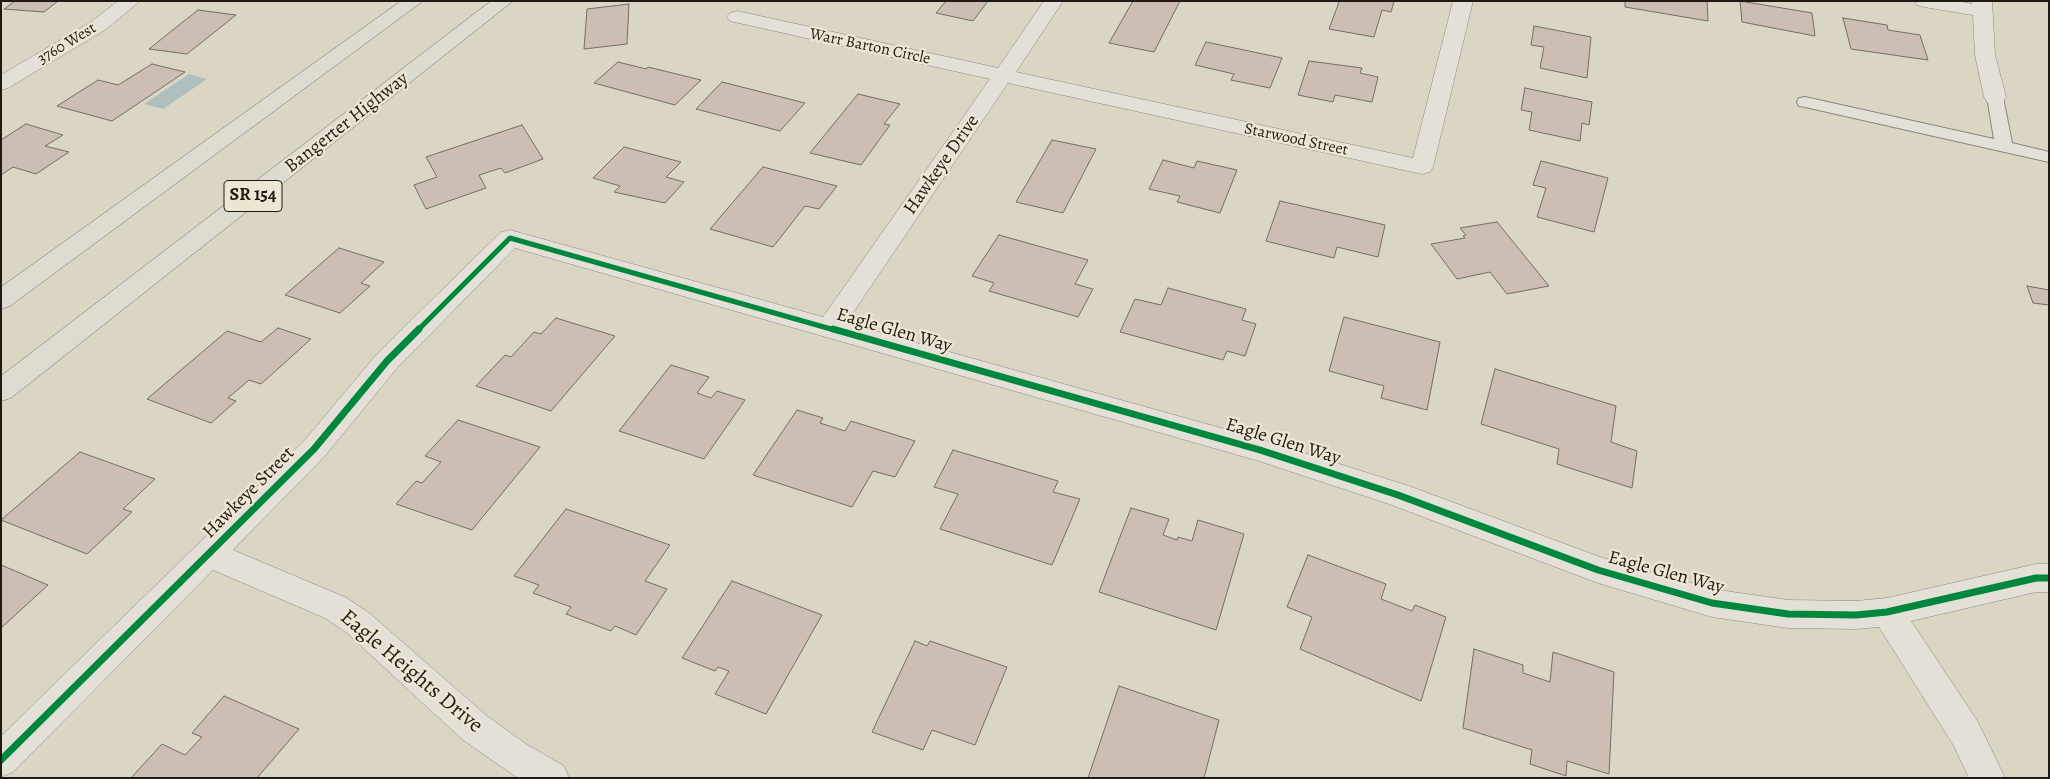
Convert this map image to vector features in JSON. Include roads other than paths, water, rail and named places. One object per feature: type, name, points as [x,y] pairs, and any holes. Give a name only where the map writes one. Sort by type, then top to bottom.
[{"type":"highway","points":[[1,300],[414,1]]},
{"type":"highway","name":"Bangerter Highway","points":[[1,392],[504,1]]},
{"type":"street","name":"3760 West","points":[[1,84],[98,26],[131,1]]},
{"type":"street","name":"Hawkeye Drive","points":[[829,328],[1054,1]]},
{"type":"street","name":"Starwood Street","points":[[1002,76],[1422,168],[1462,1]]},
{"type":"street","points":[[1924,1],[1982,6],[1985,55],[1996,97]]},
{"type":"street","name":"Warr Barton Circle","points":[[737,17],[1002,76]]},
{"type":"street","name":"Eagle Glen Way","points":[[510,238],[1330,471],[1560,557],[1672,592],[1741,608],[1788,614],[1856,615],[1887,612],[2027,580],[2049,578]]},
{"type":"street","name":"Hawkeye Street","points":[[1,760],[314,449],[387,361],[510,238]]},
{"type":"street","name":"Eagle Heights Drive","points":[[209,554],[310,596],[351,618],[376,638],[475,728],[514,756],[551,778]]},
{"type":"street","points":[[1887,612],[1966,734],[1987,778]]},
{"type":"lane","points":[[1996,97],[2004,147]]},
{"type":"lane","points":[[1805,102],[2049,157]]}]
